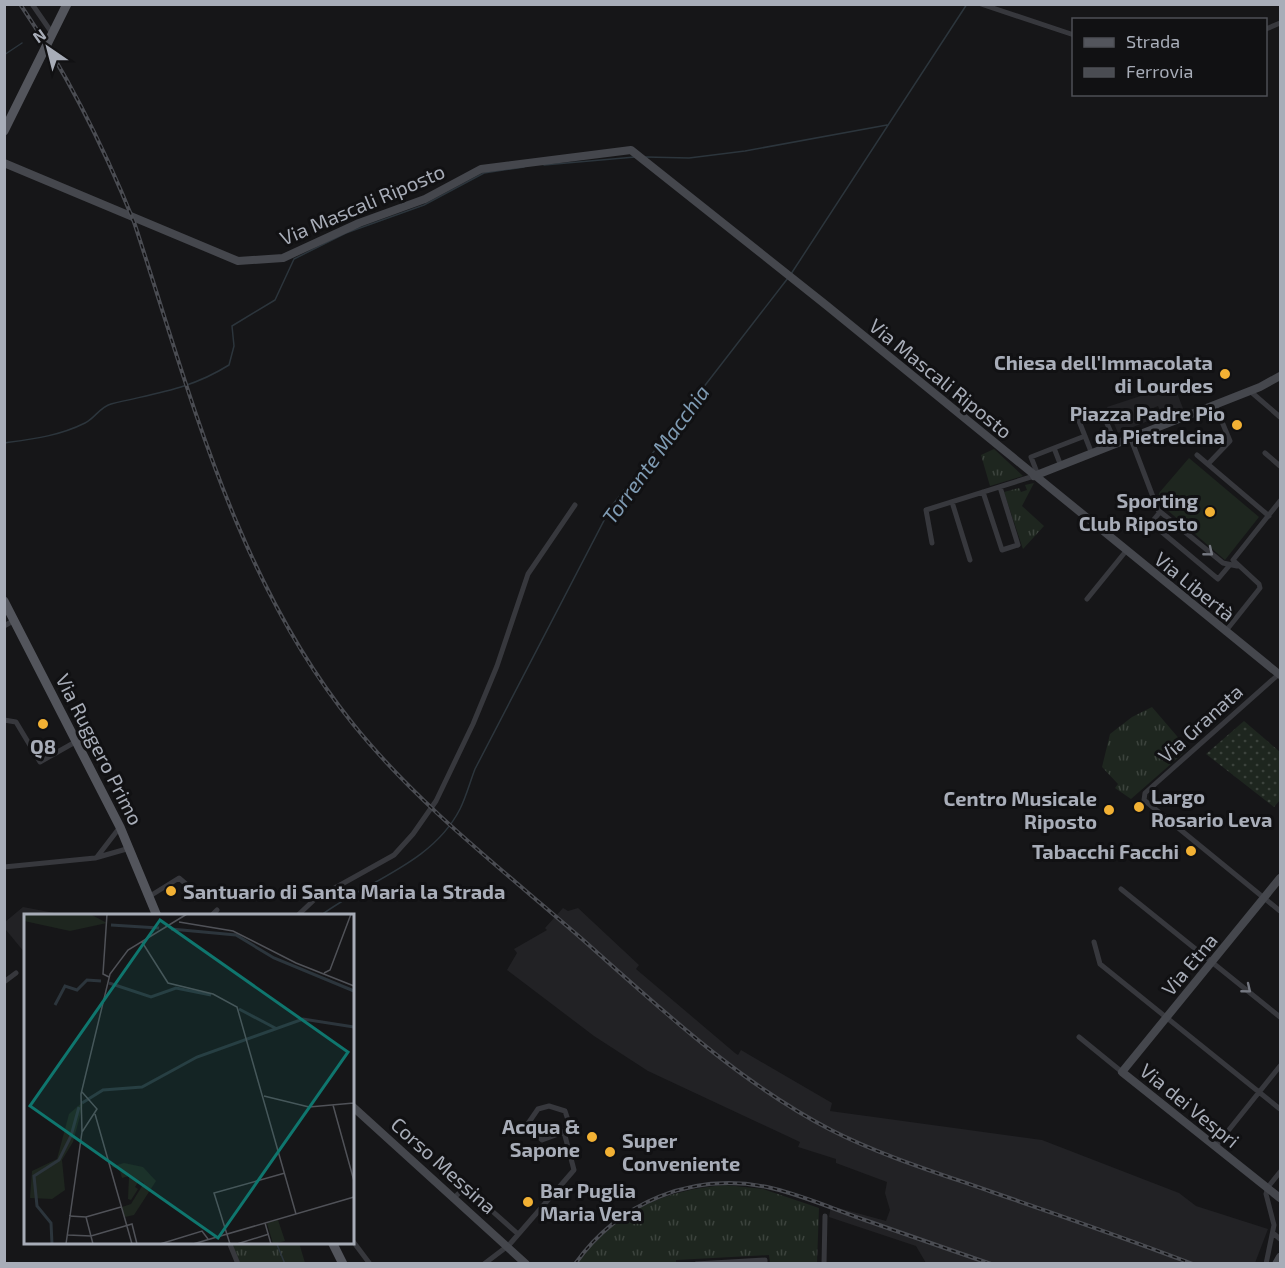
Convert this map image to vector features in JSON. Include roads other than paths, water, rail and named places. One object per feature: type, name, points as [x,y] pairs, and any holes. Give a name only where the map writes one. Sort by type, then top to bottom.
[{"type":"main road","points":[[4,131],[67,4]]},
{"type":"main road","name":"Via Ruggero Primo","points":[[4,601],[9,623],[77,741],[120,827],[157,914]]},
{"type":"main road","points":[[333,1244],[343,1263]]},
{"type":"street","points":[[33,4],[53,34]]},
{"type":"street","points":[[981,4],[1072,34]]},
{"type":"street","points":[[1267,29],[1281,22]]},
{"type":"street","name":"Via Mascali Riposto","points":[[4,163],[238,261],[283,258],[359,224],[424,199],[481,169],[625,150],[638,155],[1036,476]]},
{"type":"street","points":[[932,543],[926,510],[1036,476],[1250,391],[1281,376]]},
{"type":"street","points":[[1250,391],[1281,417]]},
{"type":"street","points":[[1208,464],[1230,441],[1215,405]]},
{"type":"street","points":[[1092,454],[1078,421],[1102,412],[1116,444]]},
{"type":"street","points":[[1036,476],[1031,457],[1085,436]]},
{"type":"street","points":[[1131,439],[1160,512],[1229,566],[1237,566]]},
{"type":"street","points":[[1054,448],[1061,466]]},
{"type":"street","points":[[1265,453],[1281,466]]},
{"type":"street","points":[[1197,455],[1269,516]]},
{"type":"street","name":"Via Libertà","points":[[1036,476],[1224,632],[1280,675]]},
{"type":"street","points":[[983,492],[1002,550],[1018,545],[1000,487]]},
{"type":"street","points":[[1224,632],[1260,588],[1259,584],[1233,560],[1281,501]]},
{"type":"street","points":[[952,502],[970,560]]},
{"type":"street","points":[[298,914],[315,899],[394,855],[413,834],[436,801],[473,724],[497,666],[528,574],[575,505]]},
{"type":"street","points":[[1160,512],[1151,523],[1218,579],[1229,566]]},
{"type":"street","points":[[1087,599],[1126,551]]},
{"type":"street","name":"Via Granata","points":[[1264,898],[1144,800],[1144,793],[1280,675]]},
{"type":"street","points":[[4,720],[16,722],[40,762],[77,741]]},
{"type":"street","points":[[95,858],[120,827]]},
{"type":"street","points":[[4,867],[95,858],[130,848]]},
{"type":"street","points":[[150,896],[179,878],[193,890]]},
{"type":"street","name":"Via Etna","points":[[1122,1072],[1281,878]]},
{"type":"street","points":[[1121,889],[1281,1017]]},
{"type":"street","points":[[1264,898],[1281,910]]},
{"type":"street","points":[[212,914],[217,910]]},
{"type":"street","points":[[1095,942],[1100,964],[1281,1109]]},
{"type":"street","points":[[4,982],[16,973]]},
{"type":"street","name":"Via dei Vespri","points":[[1079,1037],[1281,1198]]},
{"type":"street","points":[[1216,1146],[1281,1066]]},
{"type":"street","points":[[484,1263],[511,1247],[518,1234],[574,1170],[564,1132],[568,1116],[559,1108],[549,1106],[538,1109],[527,1125],[542,1140],[564,1132]]},
{"type":"street","name":"Corso Messina","points":[[354,1108],[532,1263]]},
{"type":"street","points":[[1266,1263],[1273,1233],[1273,1217],[1266,1194],[1268,1187],[1281,1172]]},
{"type":"street","points":[[455,1197],[465,1187],[518,1234]]},
{"type":"street","points":[[824,1263],[825,1216]]},
{"type":"street","points":[[1273,1233],[1281,1239]]},
{"type":"street","points":[[354,1243],[370,1263]]},
{"type":"street","points":[[230,1244],[238,1263]]},
{"type":"street","name":"Corso Messina","points":[[511,1247],[526,1263]]},
{"type":"street","points":[[1276,1263],[1281,1257]]},
{"type":"street","points":[[696,1263],[765,1260],[765,1263]]},
{"type":"waterway","name":"Torrente Macchia","points":[[791,274],[967,4]]},
{"type":"waterway","points":[[4,55],[22,43]]},
{"type":"waterway","points":[[646,157],[689,158],[745,151],[887,125]]},
{"type":"waterway","points":[[544,165],[635,157]]},
{"type":"waterway","points":[[4,443],[56,434],[89,421],[107,405],[172,390],[214,373],[229,365],[234,346],[232,326],[275,300],[294,259],[346,233],[424,205],[484,173],[524,167]]},
{"type":"waterway","name":"Torrente Macchia","points":[[323,914],[416,858],[448,828],[460,809],[475,769],[611,507],[788,278]]},
{"type":"waterway","name":"Torrente Macchia","points":[[277,1244],[285,1264]]},
{"type":"railway","points":[[20,4],[69,83],[122,193],[134,222],[197,419],[247,547],[277,609],[312,668],[353,724],[379,754],[434,810],[671,1017],[732,1066],[797,1111],[831,1130],[890,1156],[1193,1264]]},
{"type":"railway","points":[[575,1264],[593,1242],[635,1208],[685,1188],[739,1183],[791,1193],[991,1264]]},
{"type":"place","name":"Chiesa dell'Immacolata di Lourdes","points":[[1225,374]]},
{"type":"place","name":"Piazza Padre Pio da Pietrelcina","points":[[1237,425]]},
{"type":"place","name":"Sporting Club Riposto","points":[[1210,512]]},
{"type":"place","name":"Q8","points":[[43,724]]},
{"type":"place","name":"Largo Rosario Leva","points":[[1139,807]]},
{"type":"place","name":"Centro Musicale Riposto","points":[[1109,810]]},
{"type":"place","name":"Tabacchi Facchi","points":[[1191,851]]},
{"type":"place","name":"Santuario di Santa Maria la Strada","points":[[171,891]]},
{"type":"place","name":"Acqua & Sapone","points":[[592,1137]]},
{"type":"place","name":"Super Conveniente","points":[[610,1152]]},
{"type":"place","name":"Bar Puglia Maria Vera","points":[[528,1202]]}]
